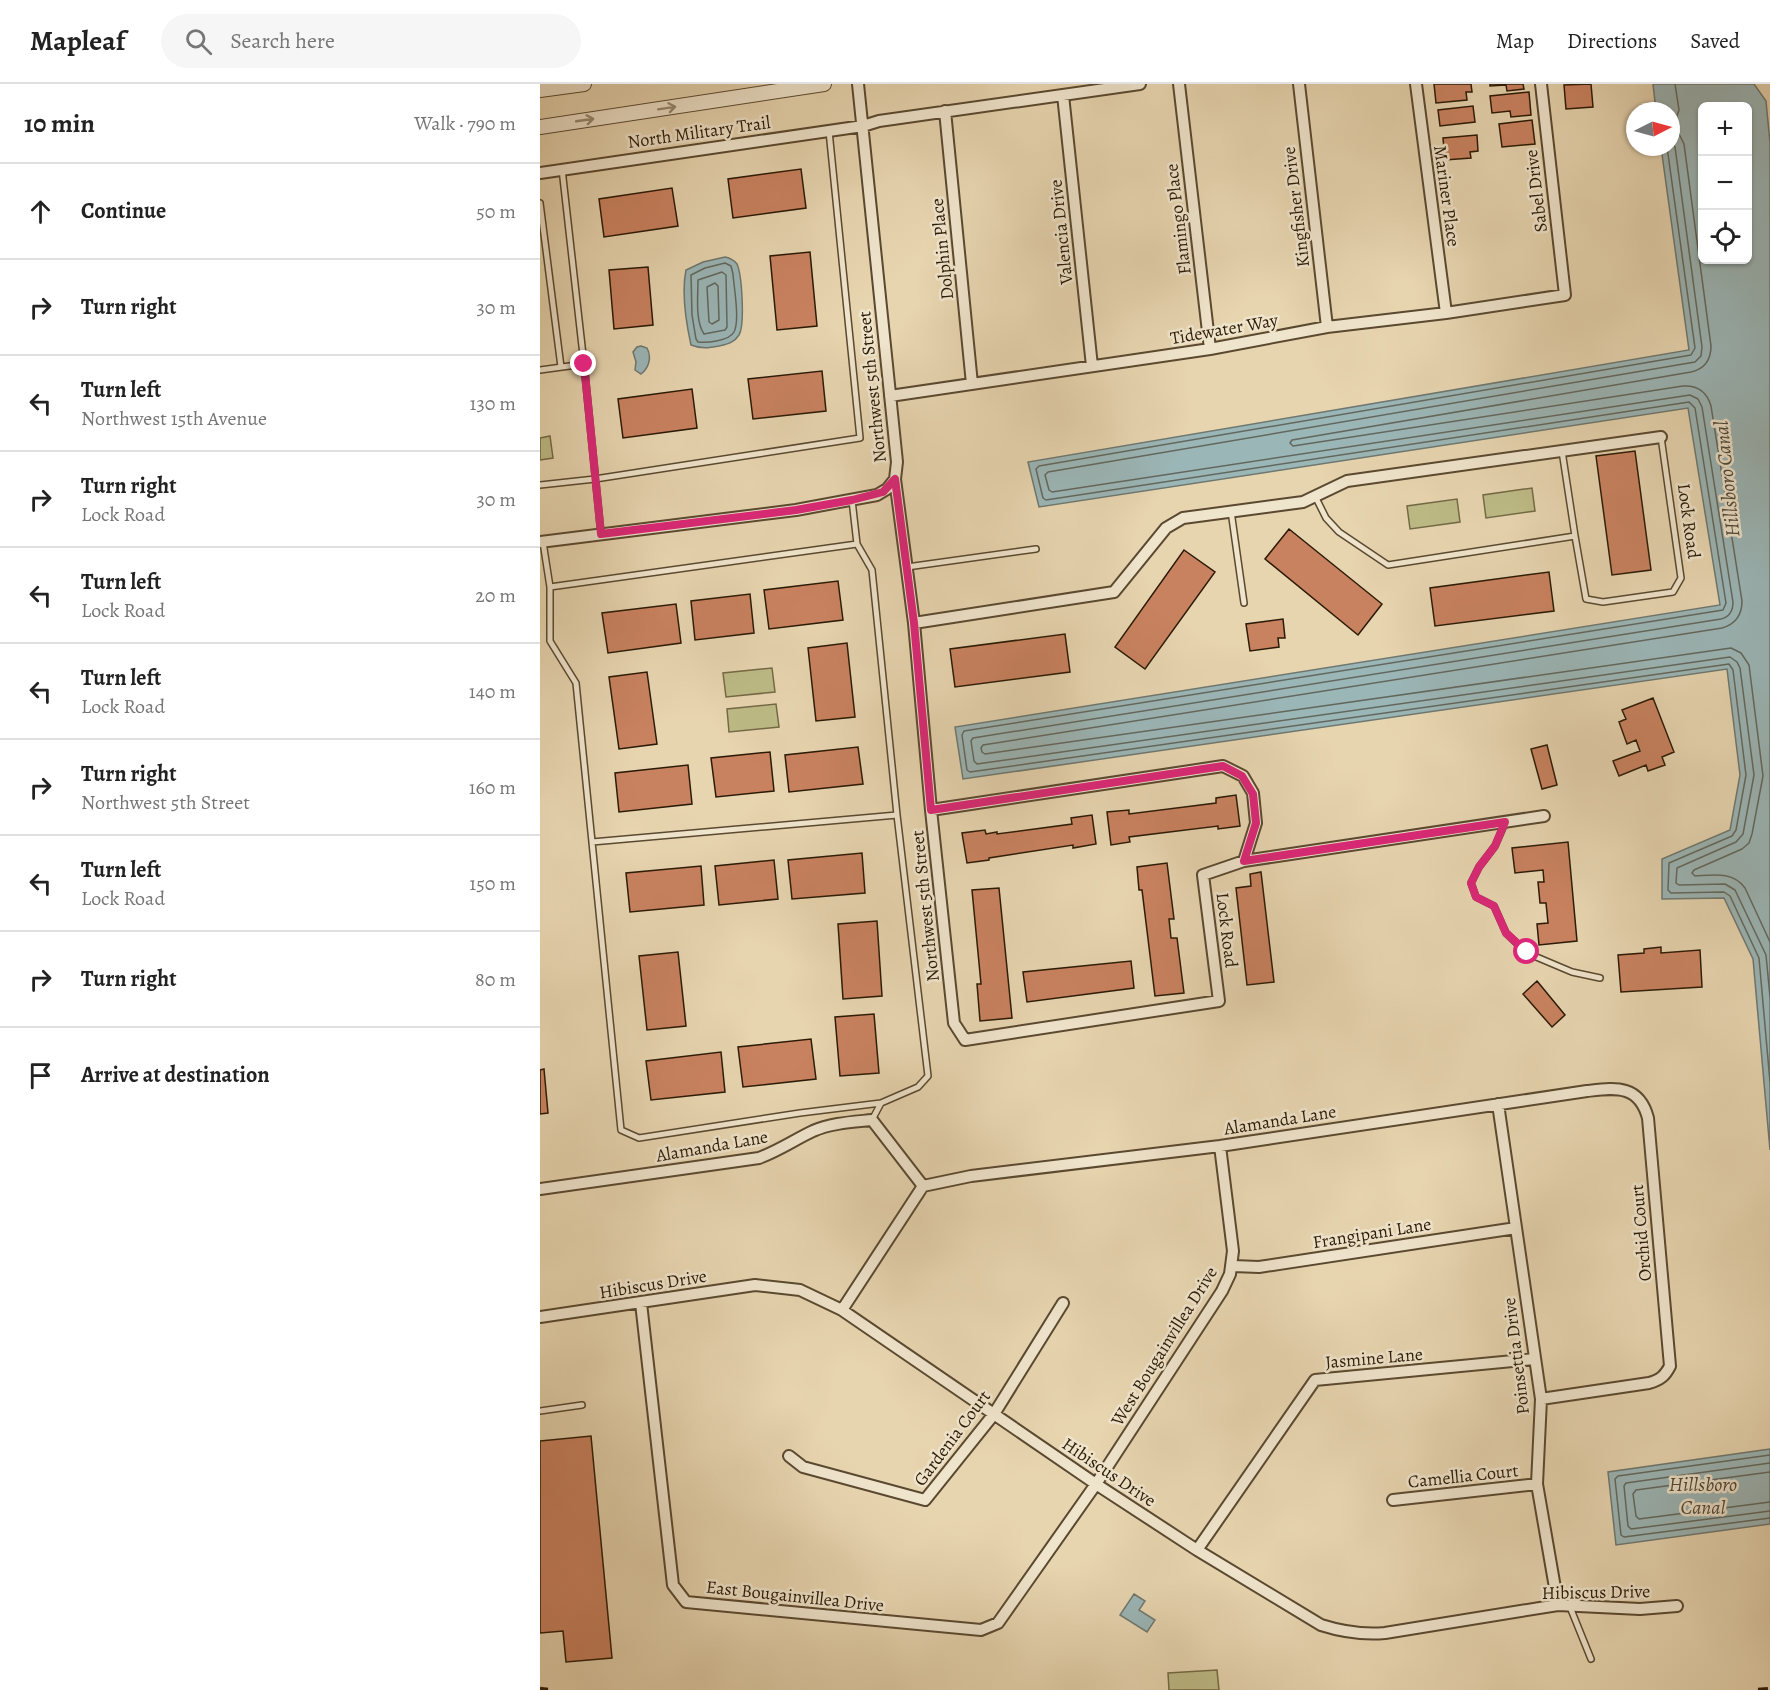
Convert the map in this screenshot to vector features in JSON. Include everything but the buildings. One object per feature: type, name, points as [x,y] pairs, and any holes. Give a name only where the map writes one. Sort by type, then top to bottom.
[{"type":"street","points":[[540,90],[584,84]]},
{"type":"street","name":"North Military Trail","points":[[540,127],[824,84]]},
{"type":"street","name":"Northwest 5th Street","points":[[858,84],[897,462],[895,479],[914,623],[954,1023],[965,1041]]},
{"type":"street","name":"North Military Trail","points":[[540,173],[863,126],[879,121],[945,111],[1140,84]]},
{"type":"street","name":"Flamingo Place","points":[[1179,84],[1210,349]]},
{"type":"street","name":"Kingfisher Drive","points":[[1299,84],[1327,327]]},
{"type":"street","name":"Mariner Place","points":[[1416,84],[1446,313]]},
{"type":"street","name":"Sabel Drive","points":[[1541,84],[1565,295]]},
{"type":"street","name":"Valencia Drive","points":[[1063,95],[1092,366]]},
{"type":"street","name":"Dolphin Place","points":[[945,111],[972,384]]},
{"type":"street","name":"Tidewater Way","points":[[890,396],[1210,349],[1327,327],[1446,313],[1565,295]]},
{"type":"street","name":"Lock Road","points":[[914,623],[1114,592],[1166,528],[1184,518],[1303,502],[1347,481],[1660,437]]},
{"type":"street","points":[[541,542],[796,510],[883,492],[895,479]]},
{"type":"street","points":[[931,810],[1223,766],[1242,776],[1253,794],[1256,823],[1244,861],[1544,816]]},
{"type":"street","name":"Lock Road","points":[[965,1041],[1219,1001],[1203,875],[1244,861]]},
{"type":"street","name":"Alamanda Lane","points":[[924,1186],[971,1176],[1220,1146],[1613,1088],[1633,1094],[1639,1099]]},
{"type":"street","name":"Orchid Court","points":[[1541,1399],[1658,1381],[1666,1374],[1670,1366],[1648,1118],[1639,1099]]},
{"type":"street","name":"Poinsettia Drive","points":[[1498,1104],[1541,1399],[1537,1484],[1564,1605]]},
{"type":"street","points":[[842,1310],[924,1186],[873,1120]]},
{"type":"street","name":"Alamanda Lane","points":[[540,1189],[759,1158],[780,1150],[814,1131],[840,1123],[873,1120]]},
{"type":"street","name":"West Bougainvillea Drive","points":[[1096,1484],[1222,1291],[1233,1266],[1220,1146]]},
{"type":"street","name":"Frangipani Lane","points":[[1233,1266],[1259,1267],[1516,1228]]},
{"type":"street","name":"Hibiscus Drive","points":[[540,1317],[754,1285],[800,1290],[842,1310],[1096,1484],[1197,1550],[1321,1625],[1356,1634],[1385,1633],[1564,1605],[1640,1609],[1677,1605]]},
{"type":"street","name":"East Bougainvillea Drive","points":[[641,1303],[673,1585],[686,1602],[981,1630],[998,1623],[1096,1484]]},
{"type":"street","name":"Gardenia Court","points":[[789,1456],[803,1467],[925,1500],[994,1414],[1064,1303]]},
{"type":"street","name":"Jasmine Lane","points":[[1197,1550],[1315,1380],[1534,1359]]},
{"type":"street","name":"Camellia Court","points":[[1393,1500],[1537,1484]]},
{"type":"lane","points":[[540,485],[595,479],[860,438],[829,131]]},
{"type":"lane","points":[[561,169],[601,534]]},
{"type":"lane","points":[[540,203],[561,367]]},
{"type":"lane","points":[[540,370],[584,364]]},
{"type":"lane","name":"Lock Road","points":[[1562,451],[1586,599],[1603,602],[1673,592],[1681,578],[1660,437]]},
{"type":"lane","points":[[1315,496],[1326,518],[1338,532],[1388,565],[1575,536]]},
{"type":"lane","points":[[541,542],[550,587],[550,641],[576,683],[621,1130],[639,1138],[881,1103],[918,1087],[928,1076],[897,815],[872,570],[857,544],[852,500]]},
{"type":"lane","points":[[1232,511],[1244,603]]},
{"type":"lane","points":[[550,587],[857,544]]},
{"type":"lane","points":[[907,567],[1036,549]]},
{"type":"lane","points":[[592,842],[897,815]]},
{"type":"lane","points":[[1505,822],[1495,846],[1479,867],[1471,883],[1476,897],[1494,906],[1506,933],[1527,952],[1572,972],[1600,978]]},
{"type":"lane","points":[[873,1120],[881,1103]]},
{"type":"lane","points":[[540,1411],[582,1405]]},
{"type":"lane","points":[[1564,1605],[1591,1659]]},
{"type":"shaded area","points":[[550,436],[553,458],[540,460],[540,438]]},
{"type":"shaded area","points":[[1532,488],[1535,511],[1486,518],[1483,495]]},
{"type":"shaded area","points":[[1457,499],[1460,522],[1410,529],[1407,506]]},
{"type":"shaded area","points":[[772,668],[775,692],[726,697],[723,673]]},
{"type":"shaded area","points":[[776,704],[779,727],[729,732],[727,709]]},
{"type":"shaded area","points":[[1217,1670],[1219,1690],[1169,1690],[1168,1673]]},
{"type":"water","name":"Hillsboro Canal","points":[[1653,84],[1754,84],[1766,101],[1770,143],[1770,1150],[1753,959],[1724,898],[1662,899],[1662,859],[1730,830],[1740,775],[1727,669],[963,779],[955,727],[1720,605],[1688,408],[1039,507],[1028,462],[1689,350],[1662,156],[1680,156],[1680,102],[1655,102]]},
{"type":"water","points":[[725,257],[735,261],[739,270],[741,330],[737,338],[728,344],[705,348],[691,345],[684,298],[686,270],[703,262]]},
{"type":"water","points":[[641,346],[649,351],[649,362],[641,374],[635,370],[636,362],[633,352]]},
{"type":"water","name":"Hillsboro Canal","points":[[1770,1449],[1770,1524],[1616,1545],[1608,1472]]},
{"type":"water","points":[[1134,1594],[1145,1601],[1139,1610],[1155,1620],[1147,1632],[1120,1615]]},
{"type":"railway","points":[[540,1689],[548,1690]]},
{"type":"railway","points":[[1758,1690],[1770,1689]]},
{"type":"route","points":[[584,364],[601,534],[796,510],[852,500],[877,495],[892,485],[895,479],[914,623],[931,810],[1223,766],[1242,776],[1253,794],[1256,823],[1244,861],[1505,822],[1495,846],[1479,867],[1471,883],[1476,897],[1494,906],[1506,933],[1527,952]]}]
